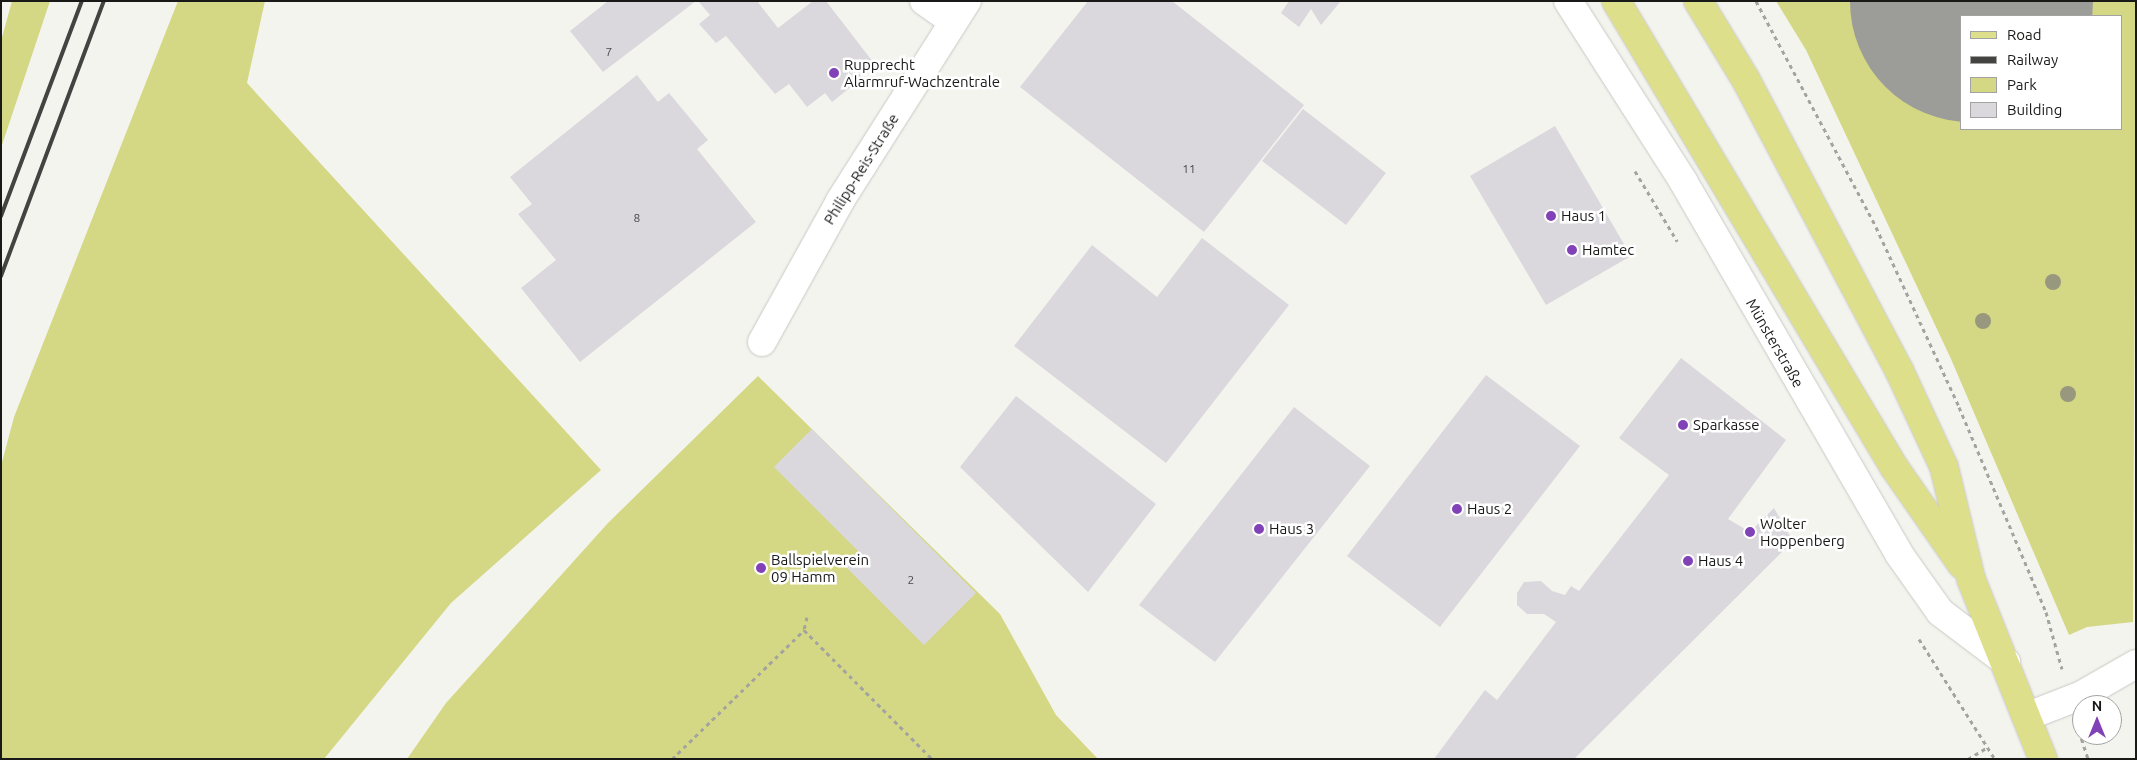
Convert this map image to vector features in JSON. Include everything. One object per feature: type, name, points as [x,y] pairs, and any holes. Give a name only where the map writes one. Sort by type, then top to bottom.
[{"type":"main road","points":[[1616,1],[1894,467],[1971,579]]},
{"type":"main road","points":[[1698,1],[1746,80],[1900,370],[1944,467],[1971,579],[2028,716],[2043,759]]},
{"type":"street","points":[[924,1],[960,11]]},
{"type":"street","name":"Münsterstraße","points":[[1572,3],[1683,181],[1899,554],[1940,612],[2006,662]]},
{"type":"street","name":"Philipp-Reis-Straße","points":[[762,342],[840,201],[960,11]]},
{"type":"street","points":[[2028,716],[2082,695],[2136,664]]},
{"type":"path","points":[[672,759],[804,630],[807,617]]},
{"type":"path","points":[[804,630],[932,759]]},
{"type":"path","points":[[1979,735],[1995,759]]},
{"type":"path","points":[[2084,745],[2088,759]]},
{"type":"path","points":[[1968,759],[1988,747]]},
{"type":"green space","points":[[12,1],[50,1],[1,148],[1,41]]},
{"type":"green space","points":[[178,1],[265,1],[247,83],[601,470],[451,603],[324,759],[1,759],[1,466],[14,417]]},
{"type":"green space","points":[[1776,1],[2136,1],[2133,622],[2087,627],[2069,635],[1951,359],[1806,50]]},
{"type":"green space","name":"Ballspielverein 09 Hamm","points":[[758,376],[1000,614],[1056,715],[1098,759],[407,759],[446,703],[608,523]]},
{"type":"building","points":[[608,1],[696,1],[603,72],[570,31]]},
{"type":"building","points":[[698,1],[757,1],[778,28],[813,1],[826,1],[873,62],[859,73],[862,78],[832,102],[825,93],[807,107],[789,84],[775,94],[726,36],[716,43],[699,24],[710,15]]},
{"type":"building","points":[[1088,1],[1172,1],[1304,105],[1204,232],[1020,87]]},
{"type":"building","points":[[1289,1],[1341,1],[1321,25],[1311,9],[1299,27],[1281,13]]},
{"type":"building","points":[[637,75],[658,102],[669,93],[708,140],[697,149],[756,222],[580,362],[521,288],[556,260],[518,214],[532,204],[510,177]]},
{"type":"building","points":[[1303,109],[1386,173],[1346,225],[1262,161]]},
{"type":"building","name":"Haus 1","points":[[1555,126],[1631,256],[1546,305],[1470,176]]},
{"type":"building","points":[[1202,238],[1289,305],[1166,463],[1014,346],[1092,245],[1157,297]]},
{"type":"building","name":"Haus 4","points":[[1681,358],[1786,440],[1728,519],[1750,532],[1774,508],[1793,541],[1574,759],[1434,759],[1485,690],[1497,700],[1556,622],[1544,614],[1527,614],[1517,605],[1517,593],[1524,582],[1541,581],[1552,591],[1565,595],[1571,586],[1579,591],[1669,475],[1619,438]]},
{"type":"building","name":"Haus 2","points":[[1486,375],[1580,446],[1440,627],[1347,556]]},
{"type":"building","points":[[1016,396],[1156,504],[1088,592],[960,467]]},
{"type":"building","name":"Haus 3","points":[[1294,407],[1370,466],[1215,662],[1139,605]]},
{"type":"building","points":[[812,429],[976,593],[924,645],[845,566],[859,552],[774,467]]},
{"type":"railway","points":[[1,216],[82,1]]},
{"type":"railway","points":[[1,276],[104,1]]},
{"type":"place","name":"Rupprecht Alarmruf-Wachzentrale","points":[[834,73]]},
{"type":"place","name":"Haus 1","points":[[1551,216]]},
{"type":"place","name":"Hamtec","points":[[1572,250]]},
{"type":"place","name":"Sparkasse","points":[[1683,425]]},
{"type":"place","name":"Haus 2","points":[[1457,509]]},
{"type":"place","name":"Haus 3","points":[[1259,529]]},
{"type":"place","name":"Wolter Hoppenberg","points":[[1750,532]]},
{"type":"place","name":"Haus 4","points":[[1688,561]]},
{"type":"place","name":"Ballspielverein 09 Hamm","points":[[761,568]]}]
